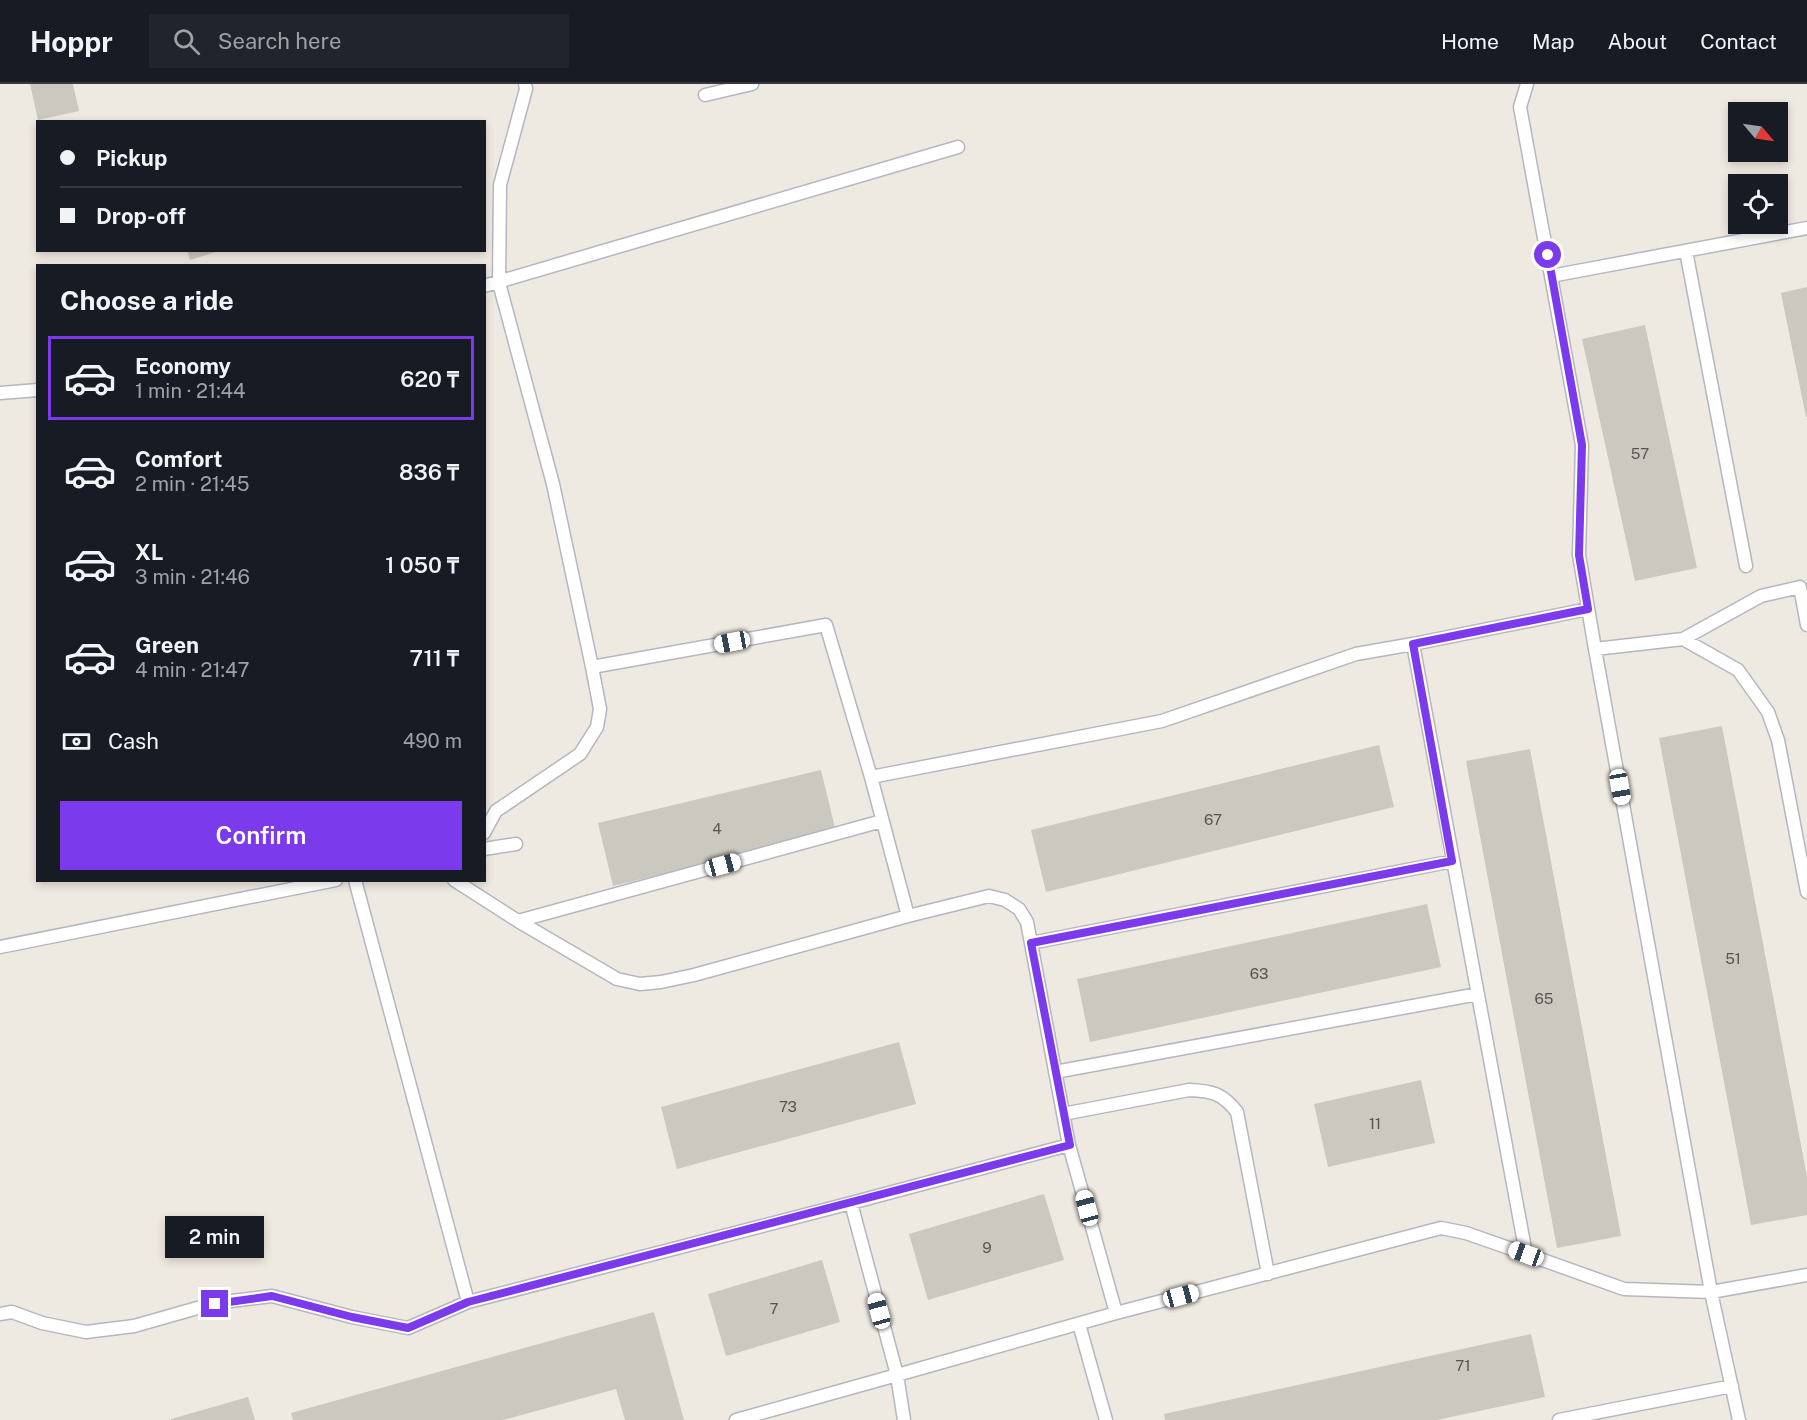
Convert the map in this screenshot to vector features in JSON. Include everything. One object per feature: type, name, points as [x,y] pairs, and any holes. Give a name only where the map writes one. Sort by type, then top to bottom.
[{"type":"lane","points":[[486,828],[496,811],[580,754],[597,727],[600,709],[553,484],[499,283],[500,185],[526,89],[525,84]]},
{"type":"lane","points":[[705,95],[752,84]]},
{"type":"lane","points":[[1527,84],[1520,107],[1582,445],[1579,555],[1711,1292],[1738,1420]]},
{"type":"lane","points":[[486,286],[958,147]]},
{"type":"lane","points":[[1551,276],[1807,228]]},
{"type":"lane","points":[[1686,251],[1746,566]]},
{"type":"lane","points":[[0,393],[36,390]]},
{"type":"lane","points":[[1595,649],[1683,639],[1761,596],[1803,586],[1807,625]]},
{"type":"lane","points":[[871,777],[1162,721],[1356,654],[1588,609]]},
{"type":"lane","points":[[592,668],[826,625],[871,777],[908,916]]},
{"type":"lane","points":[[1683,639],[1738,670],[1768,712],[1778,740],[1807,892]]},
{"type":"lane","points":[[1413,644],[1526,1254]]},
{"type":"lane","points":[[518,921],[882,821]]},
{"type":"lane","points":[[486,849],[516,844]]},
{"type":"lane","points":[[1031,943],[1452,861]]},
{"type":"lane","points":[[0,947],[326,882]]},
{"type":"lane","points":[[356,882],[468,1302]]},
{"type":"lane","points":[[457,882],[617,979],[640,984],[694,975],[989,896],[1005,900],[1019,909],[1027,922],[1054,1072],[1070,1145],[1116,1313]]},
{"type":"lane","points":[[1054,1072],[1478,994]]},
{"type":"lane","points":[[1063,1114],[1189,1089],[1208,1091],[1227,1099],[1237,1112],[1268,1274]]},
{"type":"lane","points":[[0,1314],[12,1312],[42,1323],[86,1332],[134,1326],[215,1304],[272,1296],[352,1317],[408,1328],[468,1302],[1070,1145]]},
{"type":"lane","points":[[851,1203],[897,1375],[904,1420]]},
{"type":"lane","points":[[736,1420],[1116,1313],[1441,1228],[1466,1233],[1624,1289],[1711,1292],[1807,1275]]},
{"type":"lane","points":[[1079,1324],[1106,1420]]},
{"type":"lane","points":[[1559,1420],[1732,1386]]},
{"type":"building","points":[[30,84],[73,84],[79,111],[38,120]]},
{"type":"building","points":[[188,252],[216,252],[190,260]]},
{"type":"building","points":[[1807,287],[1807,417],[1806,417],[1781,293]]},
{"type":"building","points":[[1645,325],[1697,568],[1635,581],[1582,339]]},
{"type":"building","points":[[1722,726],[1807,1177],[1807,1215],[1751,1225],[1659,738]]},
{"type":"building","points":[[1379,745],[1394,807],[1046,892],[1031,830]]},
{"type":"building","points":[[1530,749],[1621,1236],[1557,1248],[1466,761]]},
{"type":"building","points":[[821,770],[836,832],[613,886],[598,823]]},
{"type":"building","points":[[1427,904],[1441,967],[1090,1042],[1077,979]]},
{"type":"building","points":[[899,1042],[916,1104],[677,1169],[661,1107]]},
{"type":"building","points":[[1421,1080],[1435,1143],[1328,1167],[1314,1104]]},
{"type":"building","points":[[1044,1194],[1064,1260],[928,1300],[909,1234]]},
{"type":"building","points":[[822,1260],[840,1322],[726,1356],[708,1294]]},
{"type":"building","points":[[654,1312],[684,1420],[625,1420],[616,1389],[503,1420],[293,1420],[291,1413]]},
{"type":"building","points":[[1531,1334],[1545,1397],[1437,1420],[1165,1420],[1164,1414]]},
{"type":"building","points":[[248,1397],[255,1420],[171,1420],[171,1419]]},
{"type":"route","points":[[215,1304],[272,1296],[352,1317],[408,1328],[468,1302],[1070,1145],[1054,1072],[1031,943],[1452,861],[1413,644],[1588,609],[1579,555],[1582,445],[1548,255]]}]
